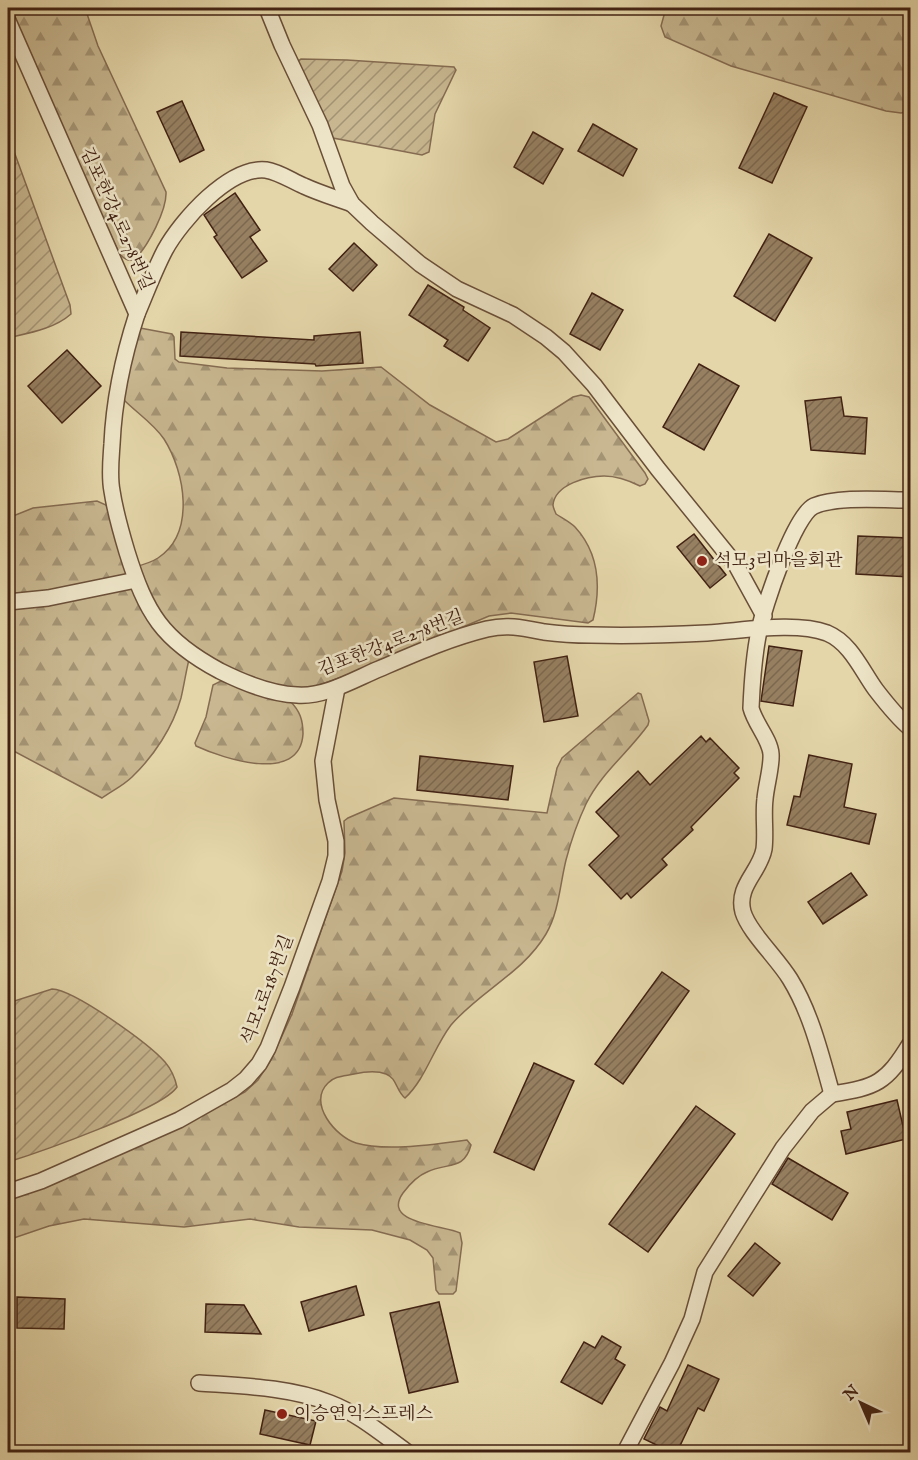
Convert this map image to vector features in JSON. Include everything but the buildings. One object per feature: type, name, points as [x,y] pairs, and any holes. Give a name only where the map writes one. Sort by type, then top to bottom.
[{"type":"lane","points":[[267,8],[320,125],[342,186],[352,204],[420,264],[458,289],[513,315],[564,352],[594,385],[736,565],[762,623]]},
{"type":"lane","name":"김포한강4로278번길","points":[[8,21],[35,88],[137,314],[117,388],[111,455],[111,489],[136,580],[148,609],[162,628],[185,650],[236,679],[296,696],[315,694],[337,687],[444,643],[506,626],[589,635],[705,633],[762,623],[808,628],[828,633],[840,641],[875,689],[910,728]]},
{"type":"lane","points":[[137,314],[158,265],[177,231],[228,182],[246,172],[269,171],[352,204]]},
{"type":"lane","points":[[832,1094],[804,1004],[790,978],[744,913],[742,898],[746,883],[759,864],[764,849],[765,801],[771,754],[750,708],[762,623],[793,533],[803,516],[813,507],[831,501],[910,500]]},
{"type":"lane","points":[[8,602],[48,598],[136,580]]},
{"type":"lane","name":"석모1로187번길","points":[[8,1192],[41,1181],[179,1120],[232,1090],[259,1064],[268,1048],[292,987],[330,881],[336,856],[336,841],[327,800],[323,761],[337,687]]},
{"type":"lane","points":[[625,1452],[672,1363],[692,1319],[705,1272],[783,1148],[812,1111],[832,1094],[865,1089],[882,1079],[896,1067],[910,1044]]},
{"type":"lane","points":[[199,1383],[264,1389],[332,1403],[369,1425],[407,1452]]},
{"type":"green space","points":[[10,8],[85,8],[98,46],[166,192],[156,227],[135,259],[126,259],[119,253],[33,66]]},
{"type":"green space","points":[[666,8],[910,8],[910,111],[901,113],[886,111],[731,66],[665,37],[661,26]]},
{"type":"green space","points":[[301,59],[454,67],[456,70],[435,114],[429,152],[422,155],[333,138],[299,64],[298,61]]},
{"type":"green space","points":[[8,135],[70,305],[71,314],[49,327],[8,338]]},
{"type":"green space","points":[[140,328],[172,334],[175,359],[179,362],[227,368],[322,371],[381,367],[430,405],[496,442],[508,439],[573,397],[581,395],[589,397],[648,479],[640,486],[613,477],[590,478],[566,487],[555,498],[553,505],[556,514],[575,527],[583,537],[593,559],[597,595],[593,620],[588,623],[511,613],[489,616],[354,673],[310,688],[286,687],[247,677],[192,648],[178,709],[162,740],[132,777],[102,798],[8,748],[8,518],[33,508],[97,501],[106,505],[111,513],[127,569],[158,558],[170,547],[178,534],[183,502],[177,468],[171,453],[160,434],[124,400],[121,392]]},
{"type":"green space","points":[[221,681],[290,701],[299,712],[303,734],[299,749],[289,759],[259,764],[224,757],[196,746],[195,743],[206,717],[213,685]]},
{"type":"green space","points":[[638,693],[641,694],[649,721],[648,725],[599,782],[586,804],[568,853],[554,917],[537,948],[451,1025],[424,1073],[405,1098],[390,1076],[378,1072],[336,1078],[330,1081],[322,1091],[322,1109],[327,1118],[340,1134],[356,1143],[396,1147],[467,1140],[471,1145],[468,1153],[460,1162],[435,1169],[417,1178],[403,1193],[398,1203],[400,1211],[417,1222],[460,1233],[462,1243],[456,1291],[453,1294],[439,1294],[436,1290],[433,1258],[427,1250],[410,1240],[372,1230],[299,1227],[250,1219],[184,1227],[84,1219],[49,1226],[8,1240],[8,1200],[186,1124],[245,1092],[258,1080],[271,1060],[292,1014],[342,871],[345,853],[344,821],[394,798],[547,813],[557,768],[562,758]]},
{"type":"green space","points":[[52,989],[77,998],[144,1043],[167,1065],[177,1087],[149,1107],[125,1118],[8,1162],[8,1003]]},
{"type":"place","name":"석모3리마을회관","points":[[702,561]]},
{"type":"place","name":"이승연익스프레스","points":[[282,1414]]}]
